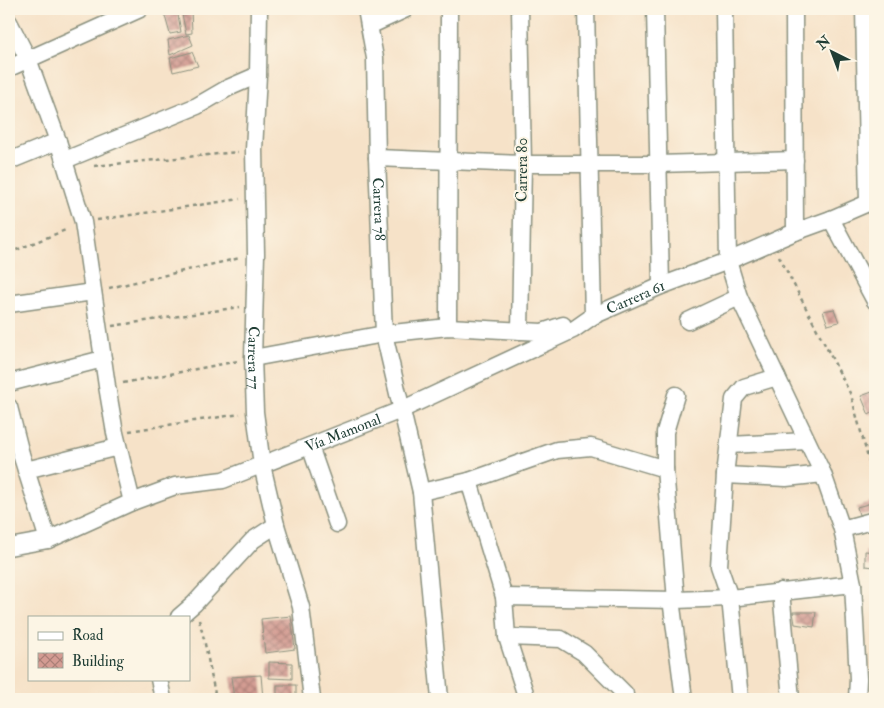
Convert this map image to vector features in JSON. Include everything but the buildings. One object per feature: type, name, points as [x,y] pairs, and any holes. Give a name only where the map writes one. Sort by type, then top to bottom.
[{"type":"street","name":"Carrera 77","points":[[259,9],[254,150],[256,254],[253,358],[254,412],[262,465],[276,526],[301,607],[312,699]]},
{"type":"street","name":"Carrera 78","points":[[366,9],[375,58],[384,334],[401,410]]},
{"type":"street","points":[[369,26],[406,9]]},
{"type":"street","points":[[448,327],[449,9]]},
{"type":"street","name":"Carrera 80","points":[[520,9],[523,164],[520,331]]},
{"type":"street","points":[[253,358],[384,334],[448,327],[542,332],[593,316],[586,9]]},
{"type":"street","points":[[655,9],[661,286]]},
{"type":"street","points":[[724,9],[728,261],[739,297],[823,474],[842,529],[853,584],[858,678],[857,699]]},
{"type":"street","points":[[794,9],[795,232]]},
{"type":"street","points":[[864,9],[872,202]]},
{"type":"street","points":[[9,68],[130,11]]},
{"type":"street","points":[[9,22],[28,59],[58,141],[83,222],[107,386],[117,440],[132,502]]},
{"type":"street","points":[[66,165],[197,106],[228,88],[258,75]]},
{"type":"street","points":[[9,161],[58,141]]},
{"type":"street","points":[[377,158],[523,164],[658,164],[795,160]]},
{"type":"street","name":"Carrera 61","points":[[401,410],[573,330],[593,316],[661,286],[728,261],[872,202]]},
{"type":"street","points":[[832,219],[875,301]]},
{"type":"street","points":[[9,304],[93,292]]},
{"type":"street","points":[[688,321],[739,297]]},
{"type":"street","points":[[9,383],[103,359]]},
{"type":"street","points":[[740,699],[730,598],[719,566],[728,445],[734,400],[739,393],[744,387],[777,377]]},
{"type":"street","points":[[676,395],[665,432],[665,468],[674,599],[684,699]]},
{"type":"street","points":[[9,407],[15,455],[26,470],[48,540]]},
{"type":"street","name":"Vía Mamonal","points":[[9,547],[48,540],[132,502],[175,486],[223,480],[401,410],[421,492],[440,699]]},
{"type":"street","points":[[26,470],[117,440]]},
{"type":"street","points":[[728,445],[807,441]]},
{"type":"street","points":[[310,446],[337,524]]},
{"type":"street","points":[[421,492],[469,481],[557,450],[591,447],[665,468]]},
{"type":"street","points":[[725,475],[786,478],[823,474]]},
{"type":"street","points":[[469,481],[504,597],[508,637],[527,699]]},
{"type":"street","points":[[842,529],[875,520]]},
{"type":"street","points":[[180,616],[194,604],[253,540],[276,526]]},
{"type":"street","points":[[504,597],[730,598],[853,584]]},
{"type":"street","points":[[781,591],[791,699]]},
{"type":"street","points":[[508,637],[561,639],[584,653],[625,694]]},
{"type":"street","points":[[159,680],[163,699]]},
{"type":"path","points":[[66,165],[254,150]]},
{"type":"path","points":[[9,254],[83,222],[254,197]]},
{"type":"path","points":[[772,242],[851,395],[875,484]]},
{"type":"path","points":[[93,292],[256,254]]},
{"type":"path","points":[[98,328],[254,305]]},
{"type":"path","points":[[107,386],[253,358]]},
{"type":"path","points":[[117,440],[254,412]]},
{"type":"path","points":[[194,604],[204,639],[216,699]]}]
